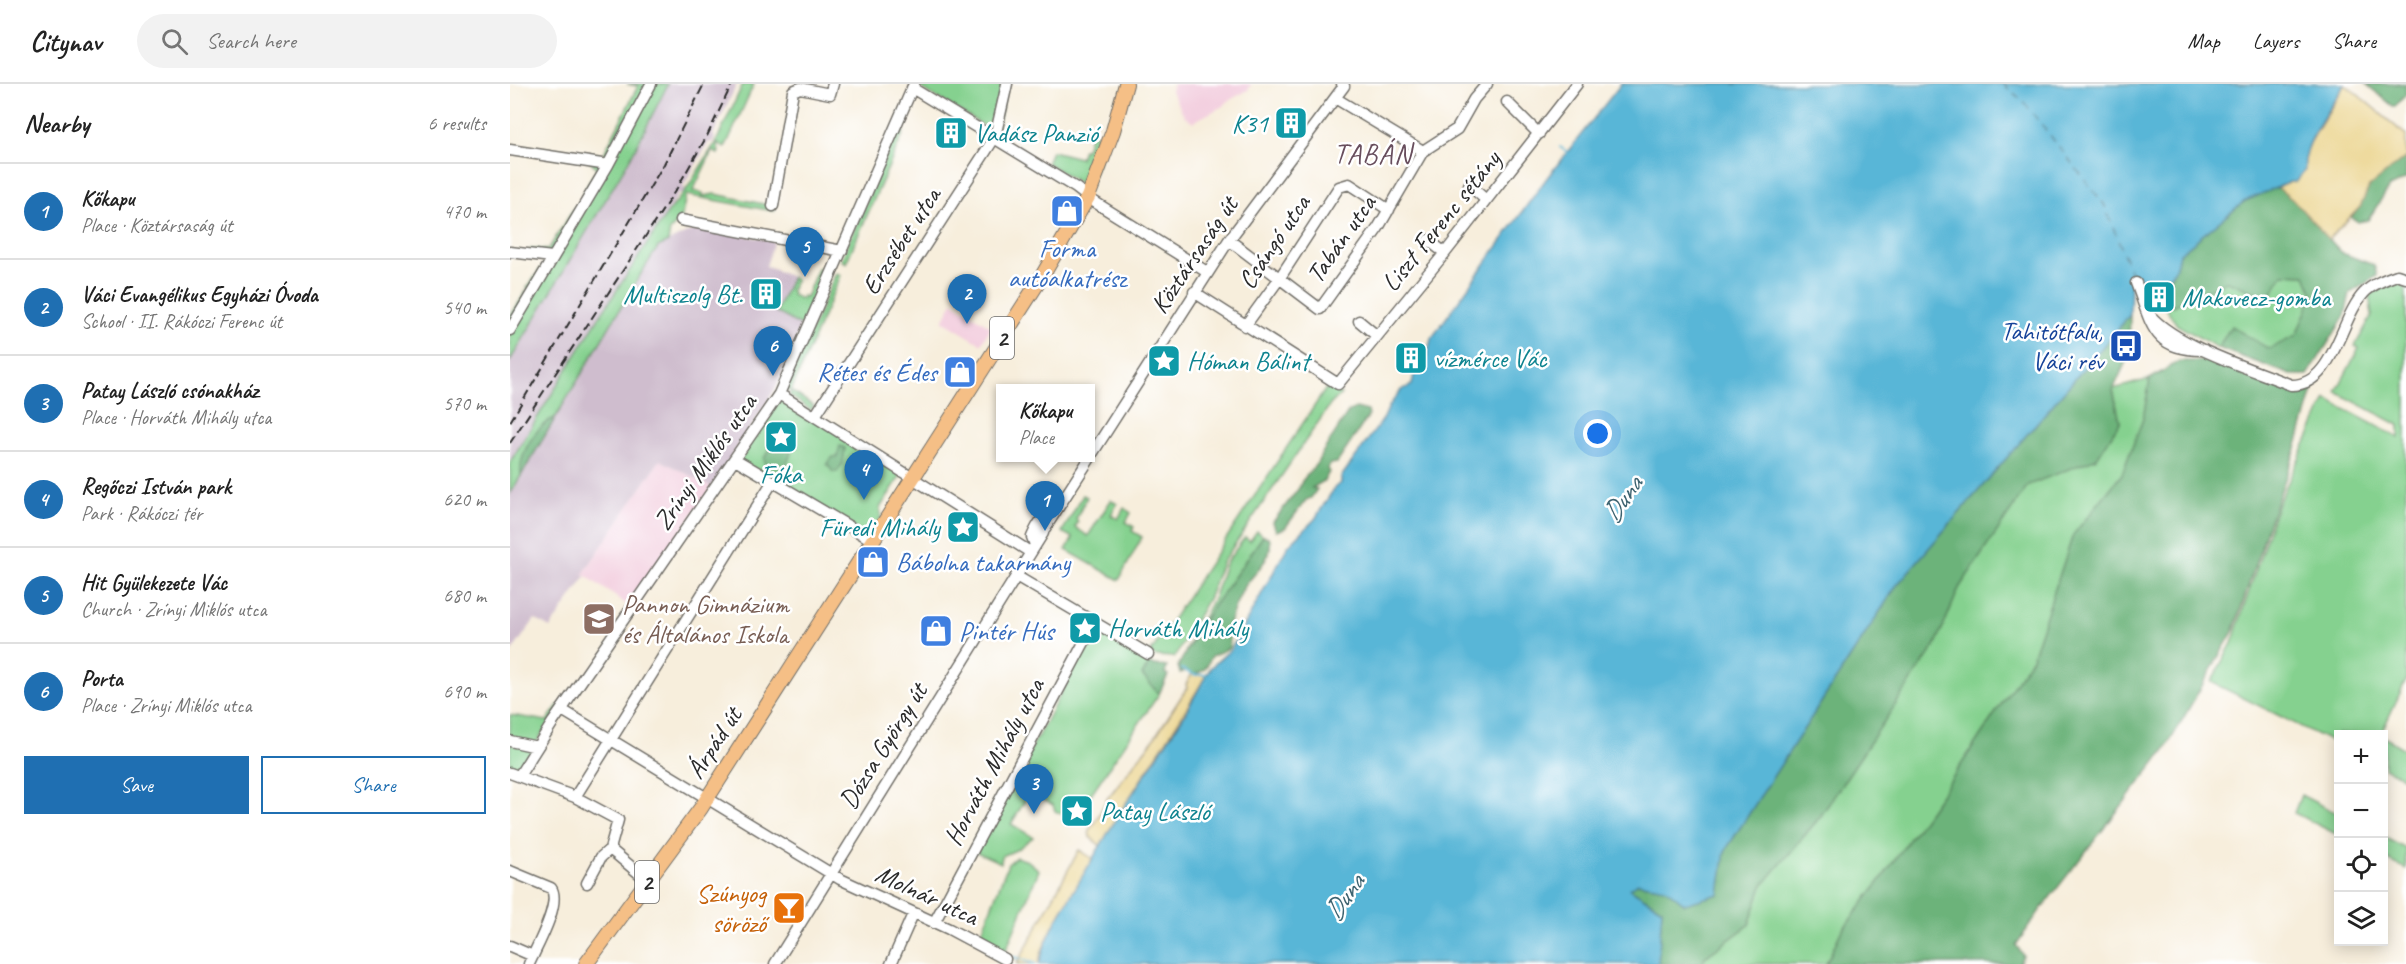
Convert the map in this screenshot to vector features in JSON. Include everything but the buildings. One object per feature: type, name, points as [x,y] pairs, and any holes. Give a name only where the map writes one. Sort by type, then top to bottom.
[{"type":"main road","name":"2","points":[[872,540],[1041,278],[1088,197],[1113,131],[1126,84]]},
{"type":"main road","name":"Árpád út","points":[[586,964],[706,800],[872,540]]},
{"type":"street","points":[[510,330],[608,165],[651,84]]},
{"type":"street","points":[[773,206],[794,92],[800,88],[830,94],[833,84]]},
{"type":"street","name":"Erzsébet utca","points":[[815,416],[995,137],[1007,84]]},
{"type":"street","name":"Tabán utca","points":[[1279,279],[1320,309],[1389,210],[1423,152],[1457,129],[1474,99],[1487,84]]},
{"type":"street","name":"Liszt Ferenc sétány","points":[[1245,326],[1338,384],[1445,253],[1577,84]]},
{"type":"street","name":"Köztársaság út","points":[[1095,449],[1228,240],[1343,85]]},
{"type":"street","points":[[913,86],[1207,272]]},
{"type":"street","name":"Zrínyi Miklós utca","points":[[515,774],[537,747],[779,394],[913,86]]},
{"type":"street","points":[[1335,98],[1423,152]]},
{"type":"street","points":[[1507,102],[1539,134]]},
{"type":"street","points":[[510,150],[608,165]]},
{"type":"street","name":"Csángó utca","points":[[1245,326],[1279,279],[1336,190],[1342,185],[1349,184],[1389,210]]},
{"type":"street","points":[[1469,185],[1486,200]]},
{"type":"street","points":[[681,220],[842,251]]},
{"type":"street","points":[[1228,240],[1279,279]]},
{"type":"street","points":[[1428,240],[1445,253]]},
{"type":"street","points":[[510,252],[552,257]]},
{"type":"street","points":[[2136,283],[2151,324],[2161,339],[2182,351],[2206,350],[2291,384],[2307,382],[2315,376],[2332,354],[2364,292],[2397,275],[2406,278]]},
{"type":"street","points":[[1194,292],[1245,326]]},
{"type":"street","points":[[1359,321],[1377,336]]},
{"type":"street","points":[[779,394],[911,478],[1033,549]]},
{"type":"street","points":[[735,459],[872,540]]},
{"type":"street","name":"Köztársaság út","points":[[1033,549],[1087,462]]},
{"type":"street","points":[[575,797],[773,481]]},
{"type":"street","name":"Köztársaság út","points":[[1033,549],[1032,537],[1036,526],[1044,515],[1061,502]]},
{"type":"street","name":"Dózsa György út","points":[[775,964],[1033,549]]},
{"type":"street","points":[[1016,576],[1148,654]]},
{"type":"street","name":"Horváth Mihály utca","points":[[934,923],[1095,622]]},
{"type":"street","name":"Molnár utca","points":[[562,710],[706,800],[830,873],[913,914],[975,941],[1005,959]]},
{"type":"street","points":[[510,741],[537,747]]},
{"type":"street","points":[[515,774],[575,797],[618,820],[610,849],[601,857],[587,883]]},
{"type":"street","points":[[610,849],[648,881]]},
{"type":"street","points":[[510,871],[551,888],[555,894],[553,906],[531,960],[510,946]]},
{"type":"street","points":[[891,964],[913,914]]},
{"type":"shaded area","points":[[668,84],[737,84],[713,135],[715,137],[712,143],[709,142],[683,187],[685,189],[682,194],[679,193],[659,226],[668,242],[699,227],[774,241],[766,266],[792,277],[776,312],[801,326],[776,388],[712,487],[660,460],[583,574],[586,576],[550,628],[535,619],[510,654],[510,361],[631,157]]},
{"type":"shaded area","points":[[1173,84],[1251,85],[1248,90],[1223,106],[1193,122],[1185,117],[1171,91]]},
{"type":"shaded area","points":[[953,302],[991,327],[981,344],[943,321]]},
{"type":"shaded area","points":[[660,460],[712,487],[629,606],[583,574]]},
{"type":"green space","points":[[627,84],[668,84],[631,157],[510,361],[510,317],[526,291],[530,294],[532,291],[527,288],[546,261],[530,252],[531,248],[548,250],[574,208],[579,212],[588,198],[582,195],[597,168],[587,158],[587,153],[603,155],[638,86]]},
{"type":"green space","points":[[743,84],[754,84],[725,148],[716,142]]},
{"type":"green space","points":[[914,84],[1007,84],[996,133]]},
{"type":"green space","points":[[2366,84],[2406,84],[2406,95],[2394,107]]},
{"type":"green space","points":[[898,129],[904,132],[846,263],[841,260]]},
{"type":"green space","points":[[1091,132],[1097,134],[1092,151],[1101,154],[1087,188],[1047,163],[1052,151],[1080,158],[1083,149],[1086,149]]},
{"type":"green space","points":[[716,142],[718,154],[712,151],[693,191],[703,193],[703,196],[715,194],[773,206],[774,211],[686,195],[681,220],[670,230],[668,242],[658,247],[642,272],[510,494],[510,462],[598,319]]},
{"type":"green space","points":[[2406,157],[2406,179],[2389,187],[2368,220],[2358,222],[2351,217],[2360,207],[2369,187]]},
{"type":"green space","points":[[2277,187],[2294,201],[2342,253],[2374,265],[2377,276],[2350,293],[2345,316],[2308,375],[2291,375],[2218,348],[2231,326],[2269,349],[2296,336],[2313,294],[2305,275],[2283,274],[2269,298],[2227,281],[2173,306],[2157,295],[2175,270],[2179,254],[2245,201]]},
{"type":"green space","points":[[832,257],[801,326],[776,312],[792,277],[796,279],[791,291],[792,295],[802,299],[803,296],[806,297],[818,268],[824,270]]},
{"type":"green space","points":[[836,273],[841,275],[791,391],[814,406],[811,410],[789,395],[791,392],[786,389]]},
{"type":"green space","points":[[2283,274],[2305,275],[2313,294],[2296,336],[2269,350],[2231,327],[2218,348],[2177,325],[2157,295],[2173,306],[2227,281],[2269,298]]},
{"type":"green space","points":[[2396,281],[2406,287],[2406,680],[2383,730],[2334,730],[2334,743],[2211,682],[2232,643],[2277,506],[2326,399],[2399,438],[2399,425],[2336,392],[2359,348],[2355,346],[2372,315],[2369,295]]},
{"type":"green space","points":[[2130,315],[2129,355],[2113,390],[2120,422],[2097,458],[2028,485],[1959,588],[1936,644],[1820,817],[1762,886],[1749,925],[1704,958],[1703,964],[1658,964],[1662,909],[1630,889],[1637,883],[1665,888],[1685,904],[1719,894],[1725,851],[1897,585]]},
{"type":"green space","points":[[2179,361],[2210,361],[2289,389],[2315,384],[2296,449],[2234,630],[2165,750],[2041,909],[2016,945],[2023,955],[2019,964],[1826,964],[1841,932],[1949,783],[2032,658],[2073,535],[2122,474],[2143,419],[2150,379]]},
{"type":"green space","points":[[2150,379],[2143,419],[2122,474],[2073,535],[2032,658],[1949,783],[1841,932],[1826,964],[1703,964],[1704,958],[1749,925],[1762,886],[1820,817],[1936,644],[1959,588],[2028,485],[2097,458],[2120,422],[2113,389]]},
{"type":"green space","points":[[1327,387],[1341,394],[1330,405],[1222,563],[1209,597],[1175,657],[1154,656],[1150,653]]},
{"type":"green space","points":[[779,394],[903,472],[880,508],[881,518],[868,537],[735,459]]},
{"type":"green space","points":[[1356,408],[1368,411],[1369,415],[1337,463],[1330,464],[1324,481],[1312,488],[1317,489],[1311,498],[1306,500],[1285,528],[1276,531],[1273,522],[1317,463],[1349,411]]},
{"type":"green space","points":[[556,417],[521,476],[522,459],[530,441],[542,426]]},
{"type":"green space","points":[[773,445],[777,445],[777,449],[789,448],[791,453],[785,470],[774,475],[767,471],[764,458]]},
{"type":"green space","points":[[840,446],[845,448],[843,463],[837,472],[833,472],[827,464],[833,457],[837,457]]},
{"type":"green space","points":[[1083,495],[1087,497],[1076,519],[1078,522],[1075,527],[1088,536],[1111,500],[1117,504],[1111,515],[1118,519],[1124,508],[1131,513],[1126,522],[1134,527],[1132,531],[1142,537],[1119,580],[1066,550],[1073,538],[1062,532]]},
{"type":"green space","points":[[1257,531],[1263,536],[1204,620],[1185,652],[1214,597],[1225,564],[1245,537],[1250,541]]},
{"type":"green space","points":[[1263,536],[1269,537],[1269,551],[1243,589],[1235,606],[1229,624],[1229,648],[1212,656],[1205,669],[1195,675],[1186,671],[1180,673],[1178,666],[1204,620]]},
{"type":"green space","points":[[1095,629],[1149,664],[1142,675],[1159,694],[1074,819],[1055,811],[1053,805],[1030,792],[1011,824],[1033,837],[1016,850],[1002,856],[1001,863],[976,852]]},
{"type":"green space","points":[[1149,664],[1167,667],[1165,673],[1168,675],[1159,694],[1142,675]]},
{"type":"green space","points":[[558,705],[561,707],[535,744],[510,738],[510,715],[547,721]]},
{"type":"green space","points":[[2388,739],[2406,750],[2406,779],[2388,770]]},
{"type":"green space","points":[[510,744],[533,749],[518,770],[510,769]]},
{"type":"green space","points":[[2301,795],[2334,812],[2334,833],[2294,813]]},
{"type":"green space","points":[[2388,839],[2406,849],[2406,869],[2388,860]]},
{"type":"green space","points":[[1016,857],[1028,861],[1039,870],[1004,955],[979,939],[1008,864]]},
{"type":"sand","points":[[2345,84],[2406,135],[2406,157],[2369,187],[2360,207],[2329,239],[2294,201],[2277,187],[2290,182],[2304,164],[2307,148]]},
{"type":"sand","points":[[1192,674],[1206,675],[1101,846],[1090,837],[1089,830],[1107,799],[1153,740],[1187,688],[1186,684]]},
{"type":"sand","points":[[1079,850],[1093,859],[1053,927],[1039,964],[1017,964]]},
{"type":"water","name":"Duna","points":[[1621,84],[2345,84],[2312,137],[2305,160],[2305,170],[2295,182],[2245,201],[2179,254],[2175,270],[2164,282],[2150,284],[2144,279],[2131,285],[2130,315],[1897,585],[1725,851],[1719,894],[1685,904],[1665,888],[1638,883],[1630,889],[1662,909],[1658,964],[1039,964],[1056,921],[1119,814],[1183,717],[1211,667],[1231,649],[1288,546],[1315,519],[1401,390],[1412,385],[1414,374],[1424,367],[1431,339],[1546,179]]},
{"type":"waterway","points":[[1560,147],[1567,152]]},
{"type":"waterway","points":[[1404,366],[1414,374]]},
{"type":"waterway","points":[[1181,669],[1195,675],[1206,675]]},
{"type":"waterway","points":[[1014,957],[1036,964]]},
{"type":"ferry route","points":[[2003,84],[2023,101],[2104,204],[2134,280]]},
{"type":"railway","points":[[510,422],[664,164],[704,84]]},
{"type":"railway","points":[[510,443],[677,188],[707,136],[732,84]]},
{"type":"place","name":"K31","points":[[1291,123]]},
{"type":"place","name":"Vadász Panzió","points":[[951,133]]},
{"type":"place","name":"Forma autóalkatrész","points":[[1067,211]]},
{"type":"place","name":"Hit Gyülekezete Vác","points":[[805,277]]},
{"type":"place","name":"Multiszolg Bt.","points":[[766,294]]},
{"type":"place","name":"Makovecz-gomba","points":[[2159,297]]},
{"type":"place","name":"Váci Evangélikus Egyházi Óvoda","points":[[967,324]]},
{"type":"place","name":"Tahitótfalu, Váci rév","points":[[2126,346]]},
{"type":"place","name":"vízmérce Vác","points":[[1411,358]]},
{"type":"place","name":"Hóman Bálint","points":[[1164,361]]},
{"type":"place","name":"Rétes és Édes","points":[[960,372]]},
{"type":"place","name":"Porta","points":[[773,376]]},
{"type":"place","name":"Fóka","points":[[781,437]]},
{"type":"place","name":"Regőczi István park","points":[[864,500]]},
{"type":"place","name":"Füredi Mihály","points":[[963,527]]},
{"type":"place","name":"Kőkapu","points":[[1045,531]]},
{"type":"place","name":"Bábolna takarmány","points":[[873,562]]},
{"type":"place","name":"Pannon Gimnázium és Általános Iskola","points":[[599,619]]},
{"type":"place","name":"Horváth Mihály","points":[[1085,628]]},
{"type":"place","name":"Pintér Hús","points":[[936,631]]},
{"type":"place","name":"Patay László","points":[[1077,811]]},
{"type":"place","name":"Patay László csónakház","points":[[1034,814]]},
{"type":"place","name":"Szúnyog söröző","points":[[789,908]]},
{"type":"district","name":"TABÁN","points":[[1373,153]]}]
